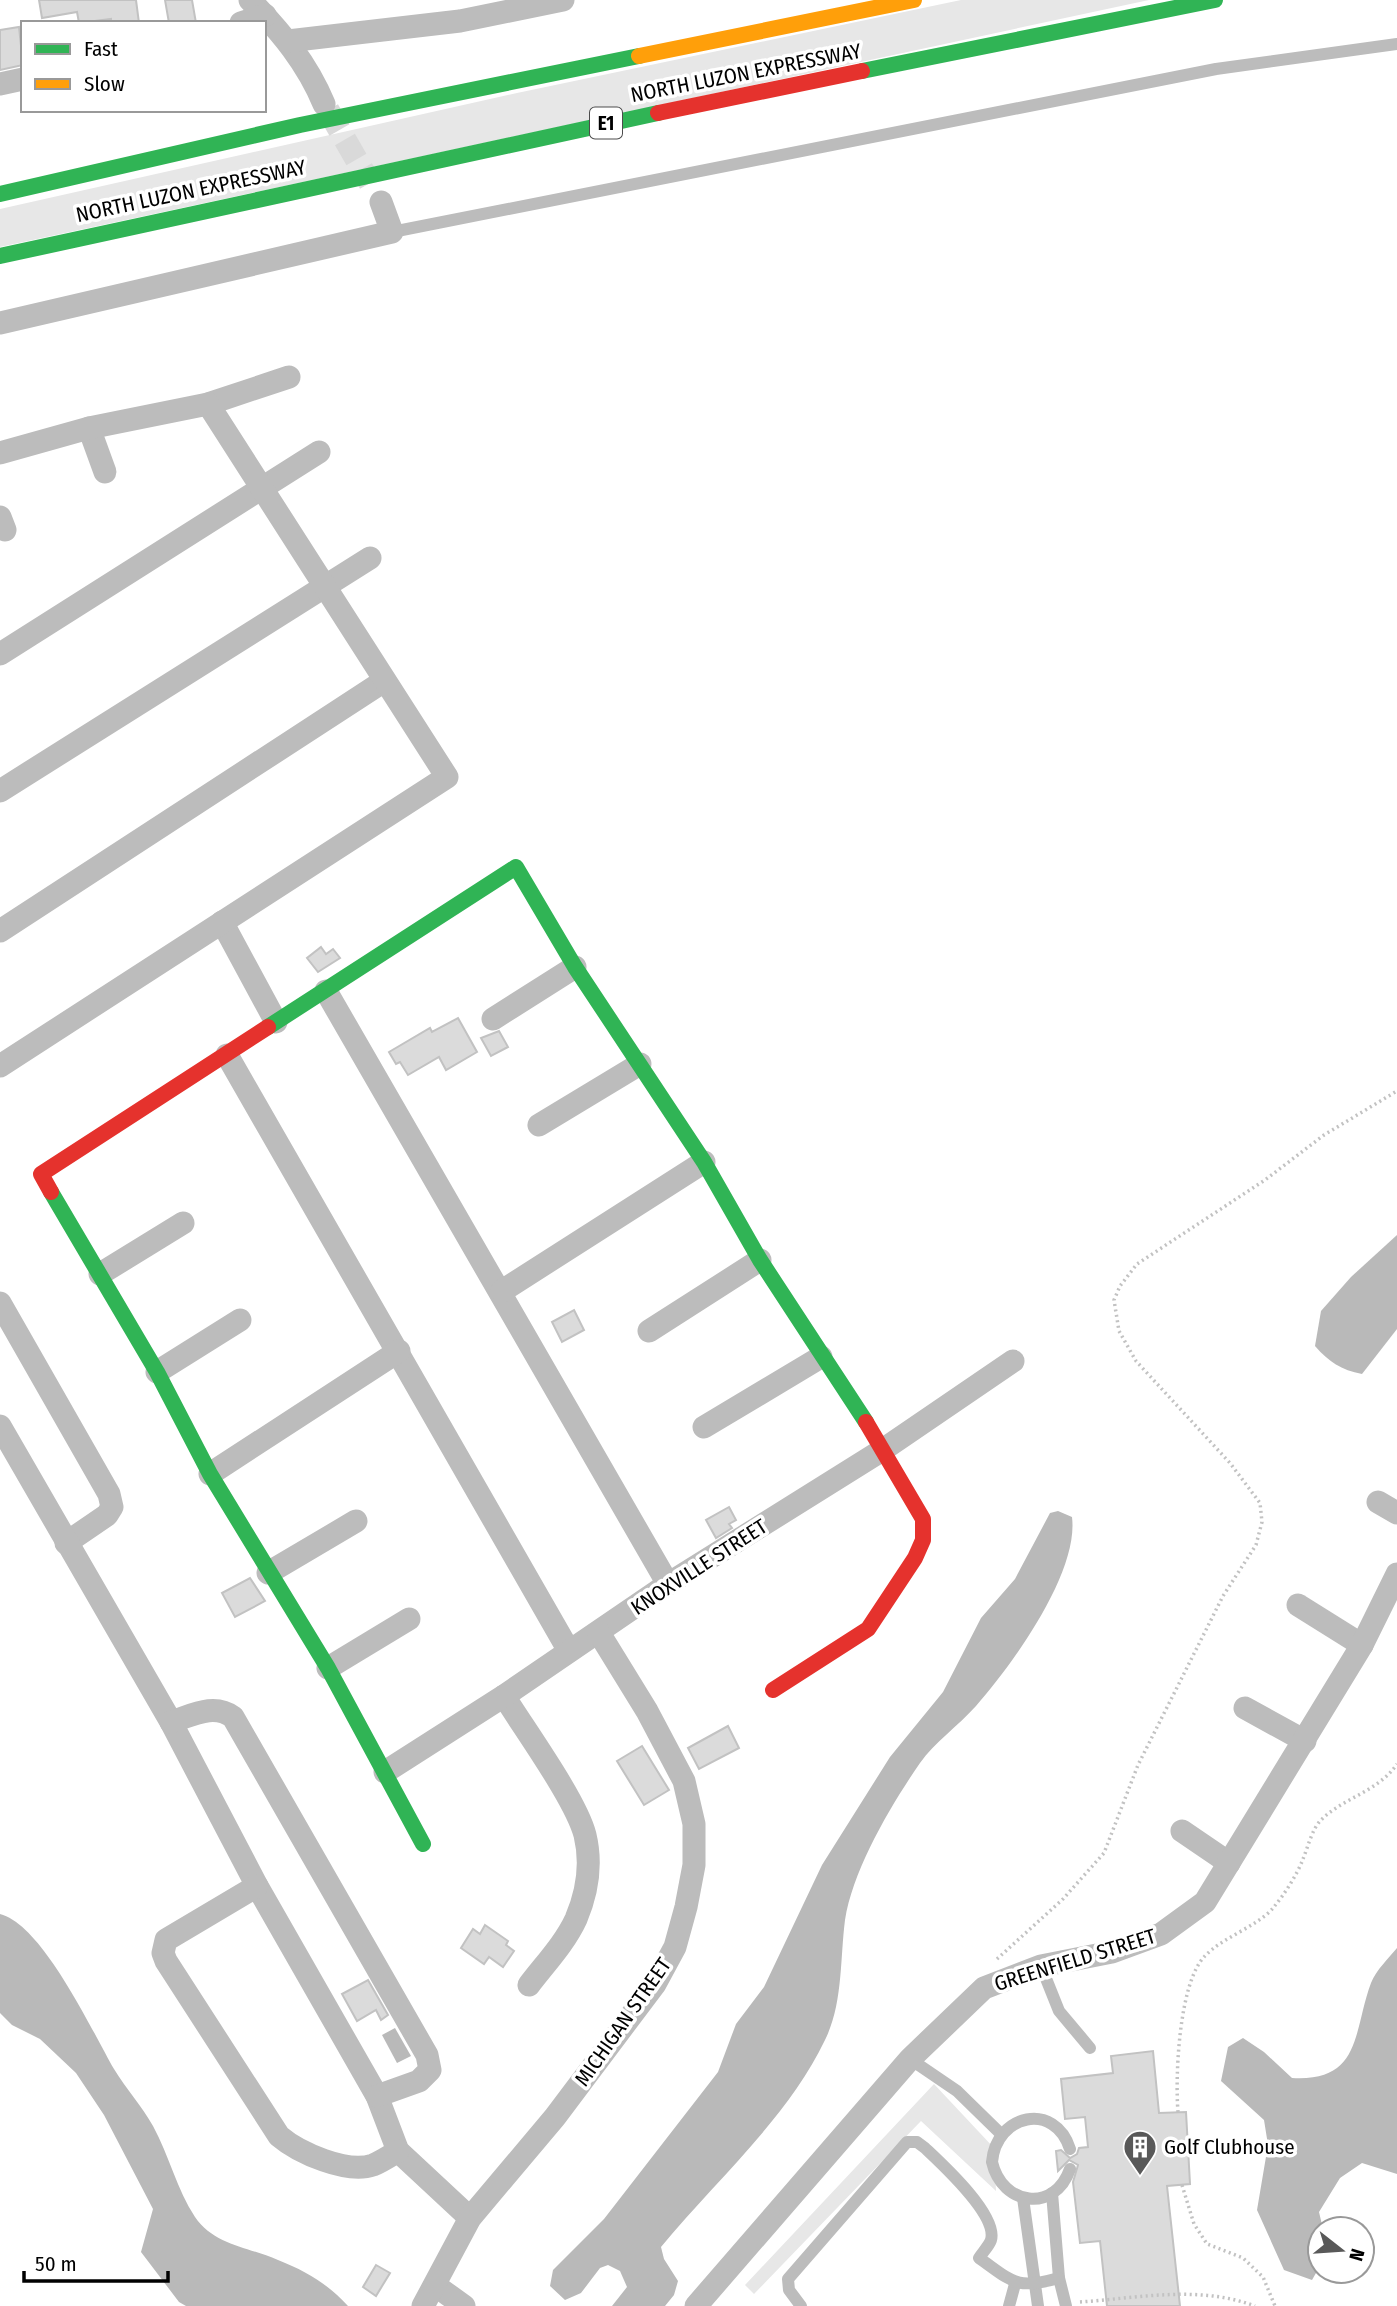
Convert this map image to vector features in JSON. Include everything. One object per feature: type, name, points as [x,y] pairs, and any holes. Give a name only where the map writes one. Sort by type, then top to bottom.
[{"type":"main road","name":"NORTH LUZON EXPRESSWAY","points":[[0,194],[354,114],[914,0]]},
{"type":"main road","name":"NORTH LUZON EXPRESSWAY","points":[[0,256],[516,141],[1214,0]]},
{"type":"main road","points":[[423,1844],[328,1668],[210,1474],[157,1372],[41,1174],[516,867],[575,967],[705,1162],[760,1260],[821,1357],[884,1449],[923,1519],[923,1540],[915,1558],[868,1629],[773,1690]]},
{"type":"street","points":[[288,41],[460,21],[552,1]]},
{"type":"street","points":[[243,21],[258,8],[288,41],[312,75],[324,104]]},
{"type":"street","points":[[0,84],[21,79]]},
{"type":"street","points":[[0,323],[392,232],[381,202]]},
{"type":"street","points":[[0,453],[89,428],[208,404],[289,377]]},
{"type":"street","points":[[0,1066],[447,777],[384,681],[327,585],[208,404]]},
{"type":"street","points":[[89,428],[105,472]]},
{"type":"street","points":[[0,654],[319,452]]},
{"type":"street","points":[[0,791],[370,558]]},
{"type":"street","points":[[0,931],[384,681]]},
{"type":"street","points":[[222,922],[276,1023]]},
{"type":"street","points":[[493,1019],[575,967]]},
{"type":"street","points":[[326,991],[502,1291],[668,1584]]},
{"type":"street","points":[[228,1055],[569,1651]]},
{"type":"street","points":[[539,1125],[640,1064]]},
{"type":"street","points":[[502,1291],[705,1162]]},
{"type":"street","points":[[100,1274],[183,1223]]},
{"type":"street","points":[[649,1331],[760,1260]]},
{"type":"street","points":[[0,1303],[109,1494],[112,1507],[107,1516],[66,1543]]},
{"type":"street","points":[[157,1372],[240,1320]]},
{"type":"street","points":[[210,1474],[399,1351]]},
{"type":"street","points":[[704,1427],[821,1357]]},
{"type":"street","name":"KNOXVILLE STREET","points":[[385,1772],[599,1633],[668,1584],[884,1449],[1013,1361]]},
{"type":"street","points":[[0,1426],[172,1721],[257,1886],[377,2096],[398,2151],[470,2218]]},
{"type":"street","points":[[268,1573],[356,1521]]},
{"type":"street","name":"GREENFIELD STREET","points":[[696,2306],[910,2059],[984,1988],[1041,1966],[1112,1952],[1161,1934],[1205,1902],[1362,1646],[1397,1574]]},
{"type":"street","points":[[1298,1605],[1362,1646]]},
{"type":"street","points":[[328,1668],[409,1619]]},
{"type":"street","name":"MICHIGAN STREET","points":[[423,2306],[470,2218],[555,2117],[655,1984],[675,1947],[686,1907],[694,1866],[694,1824],[684,1781],[647,1711],[599,1633]]},
{"type":"street","points":[[504,1696],[570,1803],[585,1834],[588,1860],[586,1891],[575,1922],[529,1984]]},
{"type":"street","points":[[1245,1708],[1305,1741]]},
{"type":"street","points":[[172,1721],[212,1709],[224,1710],[233,1717],[427,2055],[430,2070],[419,2081],[377,2096]]},
{"type":"street","points":[[1182,1831],[1229,1863]]},
{"type":"street","points":[[257,1886],[166,1940],[163,1953],[166,1961],[279,2136],[291,2146],[310,2156],[359,2167],[372,2165],[398,2151]]},
{"type":"street","points":[[436,2286],[464,2306]]},
{"type":"lane","points":[[392,232],[1216,69],[1397,44]]},
{"type":"lane","points":[[1041,1966],[1059,2011],[1090,2048]]},
{"type":"lane","points":[[910,2059],[957,2091],[1001,2133]]},
{"type":"lane","points":[[1070,2149],[1058,2129],[1040,2119],[1018,2121],[1001,2133],[993,2152],[994,2172],[1005,2189],[1023,2198],[1043,2197],[1052,2193],[1061,2186],[1070,2169]]},
{"type":"lane","points":[[801,2306],[789,2290],[788,2278],[907,2142],[917,2142],[925,2148],[970,2193],[990,2227],[991,2239],[978,2258],[1016,2284],[1035,2285],[1059,2278]]},
{"type":"lane","points":[[1052,2193],[1059,2278],[1065,2304]]},
{"type":"lane","points":[[1023,2198],[1038,2306]]},
{"type":"lane","points":[[1009,2306],[1016,2284]]},
{"type":"path","points":[[993,1963],[1063,1899],[1104,1853],[1138,1765],[1223,1596],[1256,1545],[1262,1522],[1260,1503],[1230,1462],[1136,1361],[1119,1331],[1114,1300],[1120,1286],[1137,1264],[1265,1180],[1324,1135],[1397,1091]]},
{"type":"path","points":[[1178,2112],[1175,2077],[1189,1986],[1203,1958],[1232,1935],[1272,1910],[1302,1863],[1318,1822],[1337,1807],[1365,1792],[1397,1764]]},
{"type":"path","points":[[1182,2185],[1194,2224],[1207,2244],[1243,2258],[1263,2277],[1275,2306]]},
{"type":"path","points":[[1065,2304],[1200,2293],[1229,2296],[1255,2306]]},
{"type":"shaded area","points":[[961,0],[1149,0],[0,247],[0,209],[517,93]]},
{"type":"shaded area","points":[[1397,1235],[1397,1329],[1362,1374],[1342,1368],[1330,1361],[1315,1346],[1321,1311],[1351,1277]]},
{"type":"shaded area","points":[[1058,1511],[1072,1517],[1071,1540],[1065,1564],[1040,1617],[991,1688],[920,1763],[897,1798],[865,1859],[849,1900],[838,1996],[825,2040],[809,2069],[771,2123],[661,2247],[664,2259],[678,2281],[674,2295],[665,2306],[612,2306],[627,2287],[620,2271],[608,2265],[600,2268],[581,2293],[565,2300],[550,2286],[553,2270],[604,2219],[718,2072],[736,2024],[764,1987],[822,1865],[890,1757],[943,1692],[981,1618],[1015,1579],[1050,1513]]},
{"type":"shaded area","points":[[0,1914],[16,1922],[33,1938],[65,1981],[114,2069],[153,2126],[183,2195],[203,2227],[222,2240],[278,2260],[307,2274],[333,2291],[348,2306],[186,2306],[179,2302],[141,2252],[153,2209],[104,2115],[76,2073],[40,2039],[12,2025],[0,2013]]},
{"type":"shaded area","points":[[1397,1948],[1397,2174],[1362,2163],[1340,2178],[1320,2215],[1306,2215],[1306,2278],[1284,2270],[1257,2210],[1268,2145],[1264,2120],[1221,2081],[1228,2047],[1243,2038],[1264,2052],[1292,2078],[1315,2077],[1331,2072],[1343,2062],[1351,2050],[1371,1983]]},
{"type":"shaded area","points":[[395,2028],[411,2056],[397,2063],[382,2035]]},
{"type":"shaded area","points":[[934,2084],[994,2148],[996,2191],[921,2121],[754,2294],[745,2285]]},
{"type":"building","points":[[39,0],[136,0],[139,21],[79,21],[77,12],[42,18]]},
{"type":"building","points":[[165,0],[192,0],[196,21],[169,21]]},
{"type":"building","points":[[19,27],[21,65],[0,70],[0,30]]},
{"type":"building","points":[[321,947],[326,954],[333,949],[340,958],[318,972],[307,958]]},
{"type":"building","points":[[458,1018],[477,1052],[446,1070],[439,1057],[408,1075],[400,1062],[396,1064],[389,1052],[430,1028],[432,1032]]},
{"type":"building","points":[[499,1031],[508,1047],[491,1056],[481,1038]]},
{"type":"building","points":[[574,1310],[584,1330],[562,1342],[552,1322]]},
{"type":"building","points":[[729,1507],[736,1520],[729,1524],[732,1528],[716,1538],[706,1520]]},
{"type":"building","points":[[250,1578],[265,1601],[235,1617],[222,1593]]},
{"type":"building","points":[[728,1726],[739,1748],[699,1769],[688,1748]]},
{"type":"building","points":[[642,1746],[669,1790],[644,1805],[617,1761]]},
{"type":"building","points":[[485,1925],[508,1941],[506,1945],[514,1951],[503,1967],[489,1957],[484,1964],[461,1948],[473,1929],[480,1934]]},
{"type":"building","points":[[368,1980],[388,2015],[381,2020],[376,2010],[357,2021],[342,1994]]},
{"type":"building","name":"Golf Clubhouse","points":[[1153,2051],[1159,2113],[1186,2112],[1190,2184],[1167,2186],[1180,2306],[1107,2306],[1100,2241],[1080,2243],[1073,2182],[1078,2165],[1069,2160],[1058,2171],[1056,2151],[1061,2150],[1070,2158],[1077,2154],[1079,2148],[1088,2147],[1085,2117],[1065,2119],[1061,2079],[1113,2073],[1111,2056]]},
{"type":"building","points":[[376,2265],[390,2273],[376,2296],[363,2287]]},
{"type":"tunnel","points":[[328,110],[370,183]]},
{"type":"traffic: fast","points":[[862,71],[1215,0]]},
{"type":"traffic: fast","points":[[0,194],[300,125],[639,56]]},
{"type":"traffic: fast","points":[[0,256],[658,113]]},
{"type":"traffic: fast","points":[[268,1027],[516,867],[575,967],[704,1162],[760,1260],[866,1422]]},
{"type":"traffic: fast","points":[[51,1192],[157,1372],[210,1474],[328,1668],[423,1844]]},
{"type":"traffic: slow","points":[[639,56],[914,0]]},
{"type":"traffic: jam","points":[[658,113],[862,71]]},
{"type":"traffic: jam","points":[[51,1192],[41,1174],[268,1027]]},
{"type":"traffic: jam","points":[[773,1690],[868,1629],[915,1558],[923,1540],[923,1519],[866,1422]]},
{"type":"place","name":"Golf Clubhouse","points":[[1140,2177]]}]
